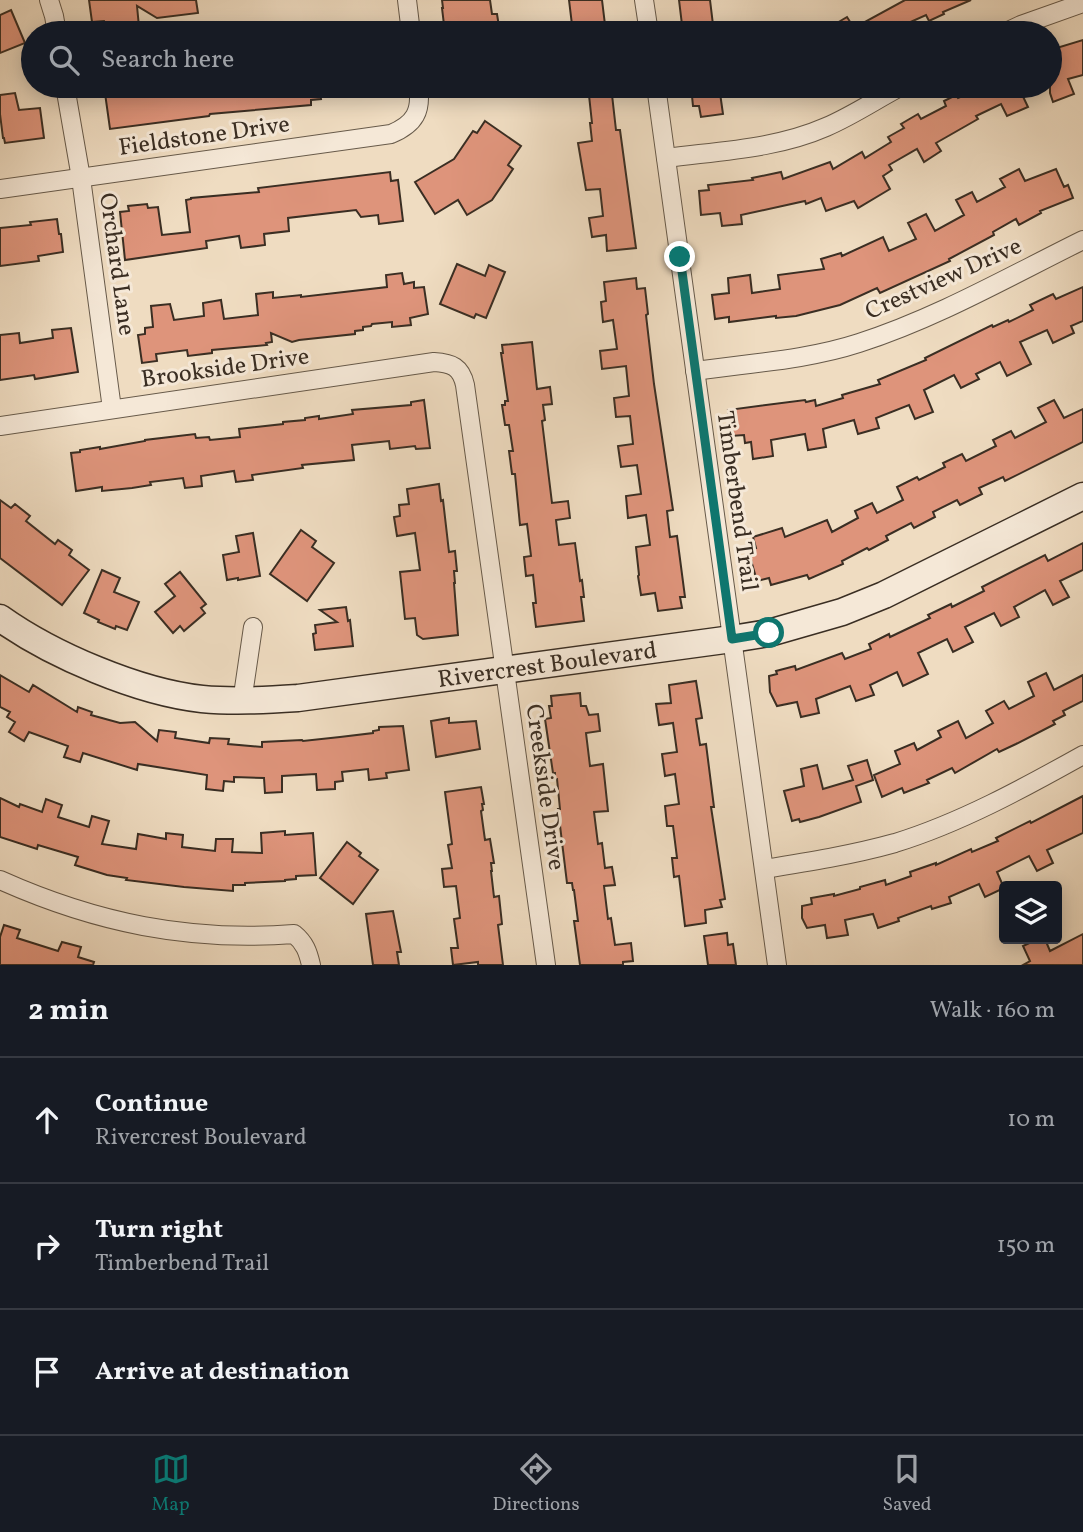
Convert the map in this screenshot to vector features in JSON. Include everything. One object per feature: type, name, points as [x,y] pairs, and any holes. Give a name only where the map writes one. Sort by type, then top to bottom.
[{"type":"street","points":[[49,0],[55,21]]},
{"type":"street","points":[[407,0],[410,21]]},
{"type":"street","points":[[644,0],[647,21]]},
{"type":"street","points":[[1032,21],[1083,3]]},
{"type":"street","name":"Orchard Lane","points":[[67,98],[81,178],[112,409]]},
{"type":"street","name":"Fieldstone Drive","points":[[0,189],[391,134],[412,121],[418,111],[420,98]]},
{"type":"street","name":"Timberbend Trail","points":[[658,98],[777,965]]},
{"type":"street","points":[[666,158],[749,148],[789,139],[826,127],[880,98]]},
{"type":"street","name":"Crestview Drive","points":[[695,371],[823,352],[858,343],[914,323],[1083,240]]},
{"type":"street","name":"Brookside Drive","points":[[0,426],[434,362],[447,363],[457,368]]},
{"type":"street","name":"Creekside Drive","points":[[457,368],[465,385],[546,965]]},
{"type":"street","name":"Rivercrest Boulevard","points":[[0,618],[90,667],[167,692],[200,699],[242,702],[298,698],[732,639],[782,629],[842,612],[884,595],[1083,496]]},
{"type":"street","points":[[242,702],[253,627]]},
{"type":"street","points":[[764,870],[864,851],[938,828],[1083,755]]},
{"type":"street","points":[[0,880],[68,907],[134,925],[217,936],[294,934],[301,940],[311,965]]},
{"type":"building","points":[[89,0],[196,0],[198,13],[157,18],[137,6],[138,21],[92,21]]},
{"type":"building","points":[[442,0],[490,0],[492,14],[497,14],[498,21],[444,21]]},
{"type":"building","points":[[569,0],[602,0],[605,21],[572,21]]},
{"type":"building","points":[[679,0],[710,0],[713,21],[682,21]]},
{"type":"building","points":[[905,0],[971,0],[929,21],[926,15],[913,21],[867,21]]},
{"type":"building","points":[[11,10],[21,34],[21,45],[0,53],[0,15]]},
{"type":"building","points":[[1083,40],[1083,75],[1068,79],[1074,94],[1053,102],[1052,98],[1062,98],[1062,46]]},
{"type":"building","points":[[15,93],[19,110],[40,108],[44,138],[5,143],[0,95]]},
{"type":"building","points":[[106,98],[321,99],[311,100],[311,105],[210,114],[110,129]]},
{"type":"building","points":[[589,98],[612,98],[616,130],[620,130],[636,248],[607,251],[606,235],[592,237],[589,218],[603,216],[600,189],[586,190],[578,143],[592,141]]},
{"type":"building","points":[[692,98],[721,98],[723,114],[701,117],[699,106],[693,106]]},
{"type":"building","points":[[950,98],[1024,98],[1028,107],[1007,116],[1001,104],[976,116],[978,119],[936,143],[941,151],[924,162],[917,149],[889,165],[892,170],[883,176],[890,189],[858,208],[854,201],[826,211],[821,198],[806,204],[805,201],[741,215],[742,224],[722,226],[720,213],[701,215],[699,191],[709,190],[708,185],[753,180],[752,178],[781,172],[783,179],[830,162],[833,169],[862,152],[865,158],[891,142],[888,137],[904,128],[901,124],[918,114],[921,119],[946,106],[944,101]]},
{"type":"building","points":[[485,121],[521,146],[508,165],[513,169],[492,200],[467,215],[458,200],[435,214],[415,182],[454,159],[473,131],[477,133]]},
{"type":"building","points":[[1019,169],[1025,181],[1056,169],[1064,187],[1068,185],[1073,198],[1040,211],[1041,213],[1019,225],[1016,219],[993,232],[994,235],[949,259],[950,261],[880,293],[877,288],[840,305],[796,316],[729,322],[729,317],[715,319],[712,295],[729,293],[728,278],[750,275],[752,293],[780,289],[778,275],[824,269],[821,259],[841,253],[842,256],[883,237],[889,251],[916,239],[908,223],[926,214],[935,231],[964,215],[956,200],[972,192],[977,202],[1005,187],[1000,179]]},
{"type":"building","points":[[390,172],[391,181],[398,180],[403,221],[379,224],[378,215],[361,217],[356,210],[288,218],[289,231],[264,234],[265,245],[241,248],[239,236],[206,241],[207,248],[125,260],[120,212],[129,211],[128,206],[147,204],[148,208],[158,207],[162,235],[190,232],[186,200],[191,198],[259,192],[258,188]]},
{"type":"building","points":[[57,219],[63,252],[38,256],[39,261],[0,266],[0,228]]},
{"type":"building","points":[[457,264],[485,276],[489,265],[505,272],[486,318],[476,314],[474,318],[440,304]]},
{"type":"building","points":[[402,273],[404,284],[414,282],[414,288],[424,287],[428,314],[410,318],[411,325],[392,327],[392,322],[372,324],[363,327],[363,330],[355,331],[355,334],[292,342],[271,333],[272,342],[266,343],[267,345],[212,350],[212,353],[188,356],[187,350],[156,354],[157,361],[142,363],[138,335],[145,334],[145,328],[153,327],[151,306],[170,304],[174,320],[204,316],[203,303],[221,300],[224,319],[258,315],[256,294],[273,292],[273,298],[301,297],[387,287],[386,275]]},
{"type":"building","points":[[636,278],[637,289],[645,288],[654,384],[673,510],[667,511],[670,537],[677,536],[685,597],[680,597],[682,608],[658,611],[655,593],[641,595],[638,576],[636,547],[650,545],[646,515],[628,518],[626,496],[641,494],[637,465],[621,467],[618,446],[633,444],[630,416],[616,417],[614,398],[629,396],[626,366],[602,369],[600,351],[617,349],[613,320],[603,322],[601,302],[606,301],[604,282]]},
{"type":"building","points":[[1083,287],[1083,321],[1071,326],[1074,333],[1053,343],[1047,330],[1020,342],[1031,364],[1007,376],[1000,362],[976,374],[979,379],[961,388],[954,375],[924,390],[933,412],[915,419],[909,405],[876,418],[879,428],[858,434],[854,420],[823,429],[826,447],[808,450],[805,434],[771,440],[773,456],[753,459],[751,442],[745,443],[744,435],[731,436],[728,410],[805,400],[815,400],[816,406],[843,398],[842,395],[880,384],[878,380],[926,360],[925,358],[992,325],[993,327],[1008,320],[1009,322],[1033,310],[1030,305],[1053,294],[1056,299]]},
{"type":"building","points":[[71,328],[78,372],[35,379],[34,375],[0,380],[0,335],[19,333],[20,343],[53,338],[52,330]]},
{"type":"building","points":[[532,342],[537,389],[550,387],[552,404],[543,405],[545,420],[542,421],[552,503],[568,501],[570,518],[556,520],[559,545],[575,543],[584,597],[581,597],[584,621],[536,627],[533,575],[526,576],[524,557],[531,556],[527,524],[520,525],[515,474],[512,474],[509,451],[513,451],[509,425],[505,425],[502,405],[508,401],[501,353],[502,345]]},
{"type":"building","points":[[424,400],[430,448],[416,449],[415,446],[390,449],[389,441],[352,445],[354,460],[302,465],[303,468],[252,475],[253,480],[236,482],[234,471],[201,476],[202,486],[185,488],[183,478],[150,482],[151,485],[132,488],[102,491],[102,487],[76,491],[71,453],[80,450],[195,434],[196,438],[209,437],[210,440],[240,437],[239,429],[283,424],[319,416],[319,419],[353,414],[352,410],[411,405],[411,402]]},
{"type":"building","points":[[1054,400],[1064,418],[1083,409],[1083,442],[1005,481],[1003,477],[979,488],[982,494],[960,505],[957,500],[933,512],[935,517],[914,528],[911,523],[886,536],[888,540],[869,550],[867,548],[842,561],[843,564],[809,579],[807,575],[771,585],[769,578],[757,581],[748,550],[756,548],[753,537],[782,528],[785,537],[827,520],[832,532],[858,518],[855,511],[872,503],[877,513],[903,500],[897,487],[945,467],[943,463],[962,454],[966,461],[996,446],[993,440],[1011,431],[1015,438],[1046,422],[1038,408]]},
{"type":"building","points":[[439,484],[449,552],[455,551],[457,571],[454,571],[454,583],[458,635],[423,639],[417,635],[415,618],[405,619],[400,572],[420,570],[415,533],[397,536],[394,517],[400,516],[399,505],[409,504],[407,489]]},
{"type":"building","points":[[0,500],[11,508],[15,504],[30,516],[26,521],[55,544],[58,540],[72,550],[69,555],[89,570],[62,605],[0,558]]},
{"type":"building","points":[[301,530],[316,541],[312,547],[334,563],[307,601],[270,574]]},
{"type":"building","points":[[253,533],[260,576],[227,580],[223,555],[239,552],[236,536]]},
{"type":"building","points":[[1083,543],[1083,570],[1060,581],[1069,597],[1053,605],[1045,590],[1014,607],[1019,617],[1001,626],[994,613],[965,627],[973,642],[953,652],[947,639],[918,653],[928,674],[903,686],[897,672],[870,685],[874,695],[856,701],[850,686],[816,699],[819,713],[801,717],[797,702],[777,706],[770,692],[769,676],[777,674],[776,671],[795,666],[796,670],[842,653],[845,659],[871,649],[869,644],[889,634],[890,637],[930,618],[928,615],[951,604],[952,607],[984,591],[982,587],[1045,555],[1048,561]]},
{"type":"building","points":[[102,570],[120,578],[114,592],[139,602],[127,630],[116,626],[115,629],[84,613]]},
{"type":"building","points":[[180,572],[206,604],[201,608],[205,613],[184,631],[180,626],[173,633],[155,612],[175,596],[165,584]]},
{"type":"building","points":[[346,607],[353,646],[315,650],[315,625],[337,622],[320,610]]},
{"type":"building","points":[[1046,673],[1054,690],[1083,675],[1083,701],[1063,711],[1065,715],[1053,721],[1055,724],[1016,744],[999,752],[997,749],[955,773],[952,768],[927,780],[929,783],[904,793],[902,788],[882,797],[874,775],[900,764],[895,751],[914,743],[917,750],[941,737],[938,731],[958,721],[966,738],[993,723],[986,711],[1004,701],[1009,709],[1034,696],[1028,682]]},
{"type":"building","points":[[0,675],[29,692],[33,685],[77,712],[78,707],[92,712],[91,715],[120,723],[135,722],[157,741],[159,730],[176,732],[175,738],[209,743],[210,738],[229,739],[228,744],[262,747],[262,742],[340,737],[373,733],[379,730],[379,727],[403,726],[409,770],[386,773],[387,778],[369,780],[368,769],[342,772],[343,781],[335,782],[335,789],[317,790],[316,774],[282,776],[282,792],[265,793],[264,778],[234,777],[234,782],[224,781],[223,791],[206,789],[207,775],[138,764],[137,770],[83,753],[80,762],[64,757],[68,746],[29,732],[24,741],[9,732],[15,722],[7,717],[10,712],[0,707]]},
{"type":"building","points":[[696,681],[702,718],[696,719],[700,745],[706,744],[714,807],[711,807],[725,899],[720,900],[722,907],[705,910],[706,923],[685,926],[679,876],[674,877],[672,858],[677,858],[673,826],[667,826],[665,806],[679,804],[675,774],[665,776],[662,754],[677,752],[673,723],[659,725],[656,704],[671,703],[669,685]]},
{"type":"building","points":[[580,693],[581,706],[586,706],[589,715],[598,714],[600,731],[586,733],[590,766],[603,764],[608,811],[594,812],[598,844],[602,843],[605,868],[612,867],[615,885],[604,886],[608,919],[611,918],[615,945],[631,943],[633,961],[623,962],[623,965],[580,965],[574,921],[578,921],[574,890],[572,883],[567,883],[557,779],[553,773],[545,719],[551,718],[551,696]]},
{"type":"building","points":[[449,718],[449,723],[476,721],[480,749],[436,757],[431,721]]},
{"type":"building","points":[[867,760],[873,780],[856,786],[861,802],[819,817],[800,822],[799,819],[792,821],[784,791],[804,786],[801,769],[817,765],[823,789],[853,780],[848,766]]},
{"type":"building","points":[[481,787],[485,840],[490,839],[494,863],[491,863],[491,871],[494,897],[499,896],[502,924],[498,925],[503,965],[478,965],[478,962],[453,965],[451,948],[458,948],[454,919],[460,918],[456,886],[444,887],[442,869],[452,868],[448,845],[452,844],[445,792]]},
{"type":"building","points":[[1083,796],[1083,833],[1047,850],[1053,863],[1037,871],[1029,856],[997,872],[1001,881],[999,890],[985,897],[979,884],[949,897],[951,903],[932,909],[931,906],[878,928],[873,914],[845,920],[848,935],[827,938],[825,925],[807,928],[802,918],[802,906],[812,904],[811,898],[834,896],[885,880],[886,885],[911,876],[910,872],[998,841],[996,838],[1030,821],[1031,823]]},
{"type":"building","points":[[0,798],[19,807],[20,804],[42,812],[46,799],[62,805],[58,817],[89,827],[92,816],[109,821],[102,844],[136,849],[138,834],[166,839],[166,833],[183,835],[182,847],[215,851],[216,839],[233,839],[232,852],[262,853],[261,833],[313,833],[316,875],[296,876],[296,879],[285,881],[233,885],[233,891],[126,880],[127,878],[75,865],[78,857],[38,845],[37,849],[0,837]]},
{"type":"building","points":[[347,842],[361,853],[359,856],[378,870],[353,904],[320,878]]},
{"type":"building","points":[[393,911],[401,952],[397,952],[399,965],[373,965],[366,914]]},
{"type":"building","points":[[4,925],[20,930],[17,938],[58,951],[62,942],[81,947],[78,957],[94,962],[93,965],[0,965],[0,937]]},
{"type":"building","points":[[727,933],[728,945],[733,944],[736,965],[708,965],[704,936]]},
{"type":"building","points":[[1083,934],[1083,965],[1023,965],[1030,961],[1023,946],[1047,944],[1050,951]]},
{"type":"route","points":[[680,257],[732,639],[769,633]]}]
